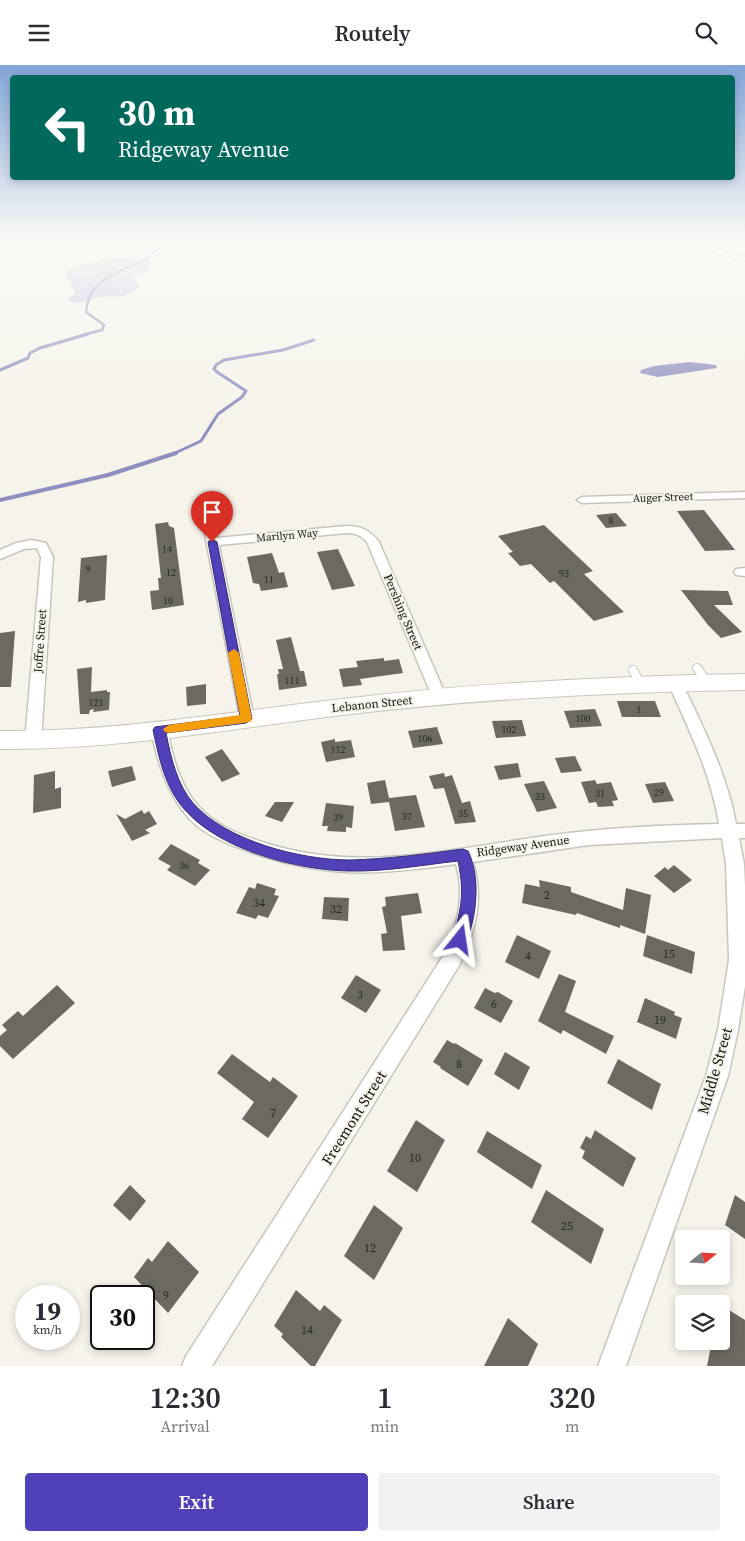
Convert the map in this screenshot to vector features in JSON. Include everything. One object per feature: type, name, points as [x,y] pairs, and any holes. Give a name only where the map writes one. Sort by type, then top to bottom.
[{"type":"highway","name":"Lebanon Street","points":[[0,740],[86,739],[246,719],[439,697],[551,687],[637,676],[675,683],[702,675],[745,682]]},
{"type":"street","name":"Auger Street","points":[[582,501],[745,495]]},
{"type":"street","points":[[208,519],[246,719]]},
{"type":"street","name":"Marilyn Way","points":[[212,542],[341,530],[362,531]]},
{"type":"street","name":"Pershing Street","points":[[362,531],[373,542],[439,697]]},
{"type":"street","name":"Joffre Street","points":[[0,555],[19,546],[38,545],[46,551],[33,741]]},
{"type":"street","name":"Middle Street","points":[[612,1366],[716,1076],[736,992],[739,951],[736,873],[738,831],[675,683]]},
{"type":"street","name":"Ridgeway Avenue","points":[[159,730],[169,773],[189,807],[210,826],[242,843],[307,861],[348,865],[391,864],[589,837],[738,831]]},
{"type":"street","name":"Freemont Street","points":[[196,1366],[453,958],[460,940],[470,899],[470,886],[463,855]]},
{"type":"shaded area","points":[[690,362],[716,365],[717,368],[658,377],[640,373],[641,370],[654,366]]},
{"type":"building","points":[[704,510],[735,550],[705,551],[677,511]]},
{"type":"building","points":[[616,513],[627,526],[606,528],[596,515]]},
{"type":"building","points":[[168,522],[169,526],[174,528],[184,605],[152,610],[150,591],[159,590],[158,578],[161,578],[155,524]]},
{"type":"building","points":[[544,525],[593,571],[584,574],[624,612],[594,621],[554,581],[550,583],[531,564],[520,566],[508,553],[513,552],[498,536]]},
{"type":"building","points":[[338,549],[355,586],[332,590],[317,552]]},
{"type":"building","points":[[272,553],[279,573],[284,572],[288,587],[261,591],[259,584],[253,583],[247,557]]},
{"type":"building","points":[[107,555],[105,600],[86,603],[86,600],[78,602],[81,558]]},
{"type":"building","points":[[681,590],[728,591],[733,605],[714,605],[742,632],[721,638],[708,625]]},
{"type":"building","points":[[15,631],[11,687],[0,687],[0,633]]},
{"type":"building","points":[[291,637],[300,671],[304,671],[307,686],[279,690],[277,674],[279,674],[278,669],[283,669],[276,640]]},
{"type":"building","points":[[384,658],[384,661],[399,659],[403,673],[360,679],[362,685],[343,687],[339,669],[358,667],[356,661]]},
{"type":"building","points":[[92,667],[91,692],[107,690],[107,692],[110,692],[109,710],[93,712],[94,709],[90,710],[89,714],[80,714],[77,669]]},
{"type":"building","points":[[206,684],[206,704],[187,706],[186,687]]},
{"type":"building","points":[[617,701],[655,701],[661,717],[622,717]]},
{"type":"building","points":[[595,709],[602,726],[570,728],[564,711]]},
{"type":"building","points":[[522,720],[526,736],[496,738],[492,721]]},
{"type":"building","points":[[437,727],[443,744],[413,748],[408,731]]},
{"type":"building","points":[[335,739],[335,742],[351,740],[355,757],[326,762],[321,742]]},
{"type":"building","points":[[222,749],[240,774],[222,782],[205,757]]},
{"type":"building","points":[[575,756],[582,771],[561,773],[555,758]]},
{"type":"building","points":[[518,763],[521,777],[499,780],[494,766]]},
{"type":"building","points":[[132,766],[136,780],[112,787],[108,771]]},
{"type":"building","points":[[55,771],[55,789],[61,787],[61,808],[33,813],[34,775]]},
{"type":"building","points":[[444,773],[445,777],[452,775],[462,803],[470,801],[476,822],[455,824],[444,788],[434,789],[429,776]]},
{"type":"building","points":[[385,780],[389,798],[416,795],[425,827],[395,831],[389,802],[371,804],[367,783]]},
{"type":"building","points":[[595,780],[597,784],[611,782],[618,800],[612,801],[614,806],[598,807],[596,802],[589,803],[581,782]]},
{"type":"building","points":[[544,781],[557,808],[537,812],[524,784]]},
{"type":"building","points":[[665,782],[674,801],[653,803],[645,784]]},
{"type":"building","points":[[275,802],[294,802],[282,822],[265,816]]},
{"type":"building","points":[[326,803],[354,806],[352,828],[346,827],[346,832],[327,831],[328,826],[322,826]]},
{"type":"building","points":[[142,810],[144,814],[149,811],[157,824],[145,830],[150,833],[132,841],[116,814],[125,819]]},
{"type":"building","points":[[171,844],[200,860],[198,863],[210,870],[195,886],[167,870],[171,866],[158,859]]},
{"type":"building","points":[[674,865],[692,880],[674,893],[654,876],[665,867],[668,870]]},
{"type":"building","points":[[539,880],[571,887],[571,892],[623,910],[626,888],[651,895],[645,934],[620,925],[620,928],[577,913],[576,915],[522,903],[525,884],[540,887]]},
{"type":"building","points":[[257,883],[276,889],[274,895],[279,896],[268,918],[258,915],[256,919],[236,913],[249,887],[255,889]]},
{"type":"building","points":[[418,893],[422,913],[401,916],[405,950],[383,951],[381,934],[387,933],[382,907],[386,906],[385,897]]},
{"type":"building","points":[[324,897],[349,898],[348,921],[322,919]]},
{"type":"building","points":[[517,935],[551,951],[539,979],[505,962]]},
{"type":"building","points":[[647,935],[695,952],[692,974],[643,956]]},
{"type":"building","points":[[559,974],[576,981],[565,1012],[614,1036],[606,1054],[563,1030],[561,1034],[538,1021]]},
{"type":"building","points":[[356,975],[381,990],[366,1013],[341,998]]},
{"type":"building","points":[[57,985],[75,1003],[13,1059],[0,1046],[0,1036],[7,1030],[2,1025],[18,1011],[23,1016]]},
{"type":"building","points":[[485,988],[495,993],[498,992],[513,1001],[501,1023],[474,1008]]},
{"type":"building","points":[[645,998],[675,1012],[674,1015],[682,1018],[676,1039],[637,1022]]},
{"type":"building","points":[[447,1040],[483,1060],[468,1086],[433,1062]]},
{"type":"building","points":[[505,1052],[530,1067],[519,1090],[494,1074]]},
{"type":"building","points":[[232,1054],[270,1082],[273,1077],[298,1096],[268,1138],[242,1119],[254,1102],[217,1073]]},
{"type":"building","points":[[618,1059],[661,1084],[652,1110],[607,1083]]},
{"type":"building","points":[[416,1120],[445,1140],[417,1192],[387,1171]]},
{"type":"building","points":[[595,1130],[636,1158],[623,1187],[582,1158],[585,1151],[580,1148],[586,1136],[591,1139]]},
{"type":"building","points":[[487,1131],[542,1165],[532,1189],[477,1152]]},
{"type":"building","points":[[130,1185],[146,1201],[130,1221],[113,1205]]},
{"type":"building","points":[[546,1190],[604,1229],[591,1264],[531,1222]]},
{"type":"building","points":[[735,1195],[745,1202],[745,1239],[725,1225]]},
{"type":"building","points":[[374,1205],[403,1228],[374,1280],[344,1256]]},
{"type":"building","points":[[168,1241],[199,1272],[168,1313],[155,1299],[155,1285],[142,1285],[134,1277],[148,1258],[152,1262]]},
{"type":"building","points":[[296,1290],[320,1311],[324,1305],[342,1320],[315,1366],[311,1366],[281,1337],[283,1334],[274,1326]]},
{"type":"building","points":[[730,1311],[745,1320],[745,1366],[707,1366],[710,1350],[730,1350]]},
{"type":"building","points":[[508,1318],[538,1344],[528,1366],[484,1366]]},
{"type":"waterway","points":[[83,335],[102,330],[104,325],[86,312],[88,303]]},
{"type":"waterway","points":[[0,370],[28,358],[30,353],[40,348],[88,334]]},
{"type":"waterway","points":[[173,454],[201,441],[218,414],[242,397],[246,391],[217,372],[214,369],[216,365],[224,360],[283,350],[314,340]]},
{"type":"waterway","points":[[0,500],[108,475],[173,454]]},
{"type":"slow traffic","points":[[169,729],[246,719],[234,653]]},
{"type":"route","points":[[212,542],[246,719],[159,730],[169,773],[176,788],[189,807],[210,826],[242,843],[280,855],[332,865],[348,865],[391,864],[463,855],[470,886],[470,899],[460,940]]}]
